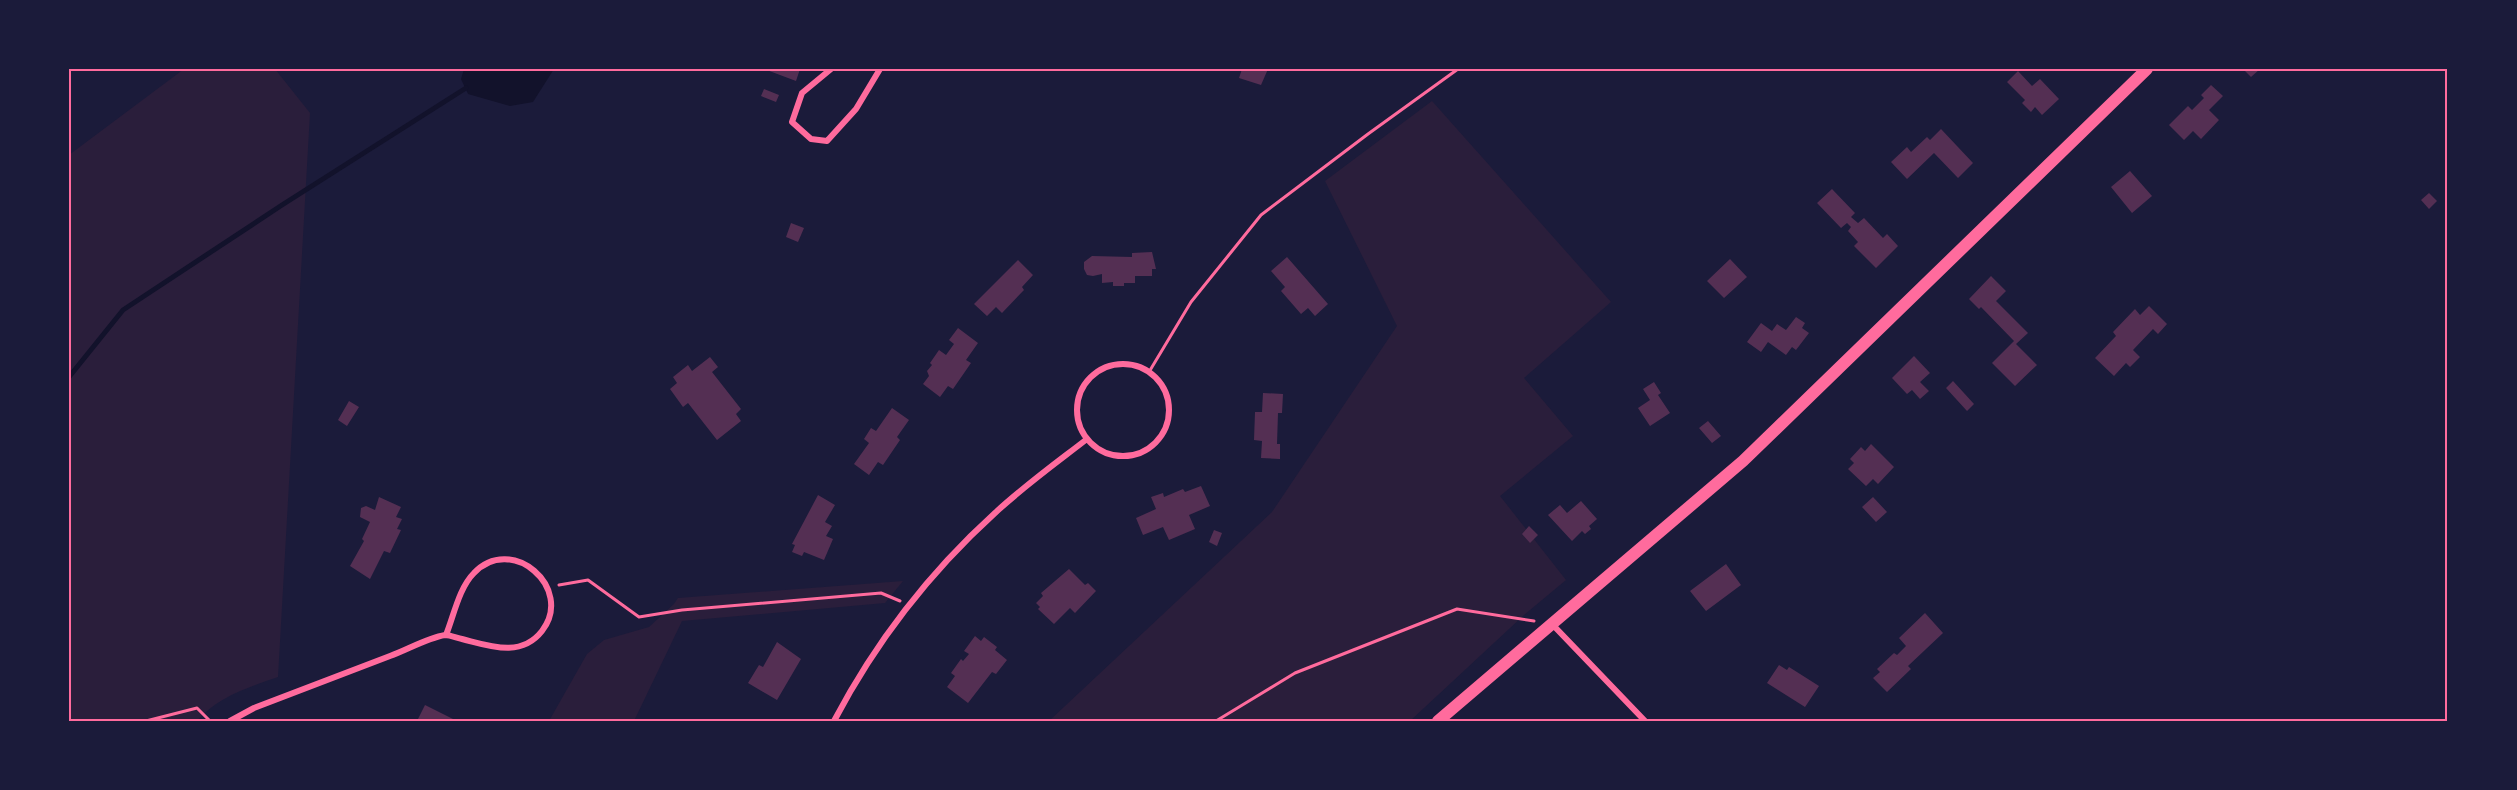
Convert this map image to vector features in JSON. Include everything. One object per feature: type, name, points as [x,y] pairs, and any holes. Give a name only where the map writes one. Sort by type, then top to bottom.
[{"type":"main road","points":[[1438,721],[1743,461],[2146,69]]},
{"type":"street","points":[[831,69],[802,93],[792,122],[811,139],[827,141],[856,109],[880,69]]},
{"type":"street","points":[[1114,365],[1136,365],[1161,382],[1169,405],[1166,428],[1157,441],[1145,451],[1122,456],[1107,453],[1087,439],[1078,420],[1077,405],[1081,391],[1089,379],[1101,370],[1114,365]]},
{"type":"street","points":[[834,721],[850,692],[928,582],[987,520],[1016,494],[1087,439]]},
{"type":"street","points":[[230,721],[254,708],[446,635],[500,649],[514,649],[526,645],[546,626],[551,599],[548,586],[540,574],[528,565],[514,560],[500,560],[486,564],[474,573],[466,584],[446,635]]},
{"type":"street","points":[[1551,623],[1645,721]]},
{"type":"path","points":[[1149,372],[1191,303],[1262,215],[1458,69]]},
{"type":"path","points":[[548,586],[588,580],[639,617],[682,610],[881,593],[910,605]]},
{"type":"path","points":[[1215,721],[1295,673],[1457,609],[1551,623]]},
{"type":"path","points":[[146,721],[197,708],[210,721]]},
{"type":"shaded area","points":[[184,69],[275,69],[310,113],[278,677],[224,699],[197,721],[69,721],[69,155]]},
{"type":"shaded area","points":[[464,69],[554,69],[533,102],[510,106],[468,94],[461,79]]},
{"type":"shaded area","points":[[1432,101],[1611,302],[1524,378],[1573,436],[1500,496],[1566,580],[1524,615],[1410,721],[1049,721],[1272,512],[1397,326],[1325,181]]},
{"type":"shaded area","points":[[903,581],[885,603],[682,621],[634,721],[549,721],[587,654],[604,640],[649,627],[678,598]]},
{"type":"building","points":[[764,69],[800,69],[796,81]]},
{"type":"building","points":[[1242,69],[1268,69],[1261,85],[1239,78]]},
{"type":"building","points":[[2243,69],[2260,69],[2251,77]]},
{"type":"building","points":[[2018,71],[2032,86],[2040,79],[2059,99],[2042,115],[2035,107],[2031,112],[2022,103],[2025,100],[2007,82]]},
{"type":"building","points":[[2211,85],[2223,96],[2209,110],[2219,120],[2201,139],[2193,131],[2184,140],[2169,125],[2188,106],[2192,110],[2204,98],[2201,95]]},
{"type":"building","points":[[764,89],[779,95],[776,102],[761,96]]},
{"type":"building","points":[[1941,129],[1973,163],[1958,178],[1934,153],[1907,179],[1891,162],[1907,147],[1911,152],[1927,137],[1930,140]]},
{"type":"building","points":[[2130,171],[2152,196],[2132,213],[2111,187]]},
{"type":"building","points":[[1832,189],[1855,213],[1851,217],[1858,223],[1864,218],[1883,238],[1887,234],[1898,246],[1876,268],[1854,246],[1858,242],[1848,231],[1851,227],[1847,223],[1841,228],[1817,203]]},
{"type":"building","points":[[2429,193],[2437,201],[2429,209],[2421,200]]},
{"type":"building","points":[[791,223],[804,228],[798,242],[786,237]]},
{"type":"building","points":[[1152,252],[1156,269],[1152,269],[1152,276],[1135,276],[1135,283],[1124,283],[1124,286],[1113,286],[1113,282],[1102,283],[1102,274],[1087,275],[1084,269],[1084,262],[1092,256],[1132,257],[1132,253]]},
{"type":"building","points":[[1287,257],[1328,304],[1315,316],[1308,308],[1301,314],[1281,291],[1285,287],[1271,271]]},
{"type":"building","points":[[1730,259],[1747,277],[1724,298],[1707,281]]},
{"type":"building","points":[[1018,260],[1033,275],[1022,287],[1024,290],[1002,313],[996,307],[987,316],[974,304]]},
{"type":"building","points":[[1991,276],[2006,291],[1996,301],[2028,333],[2016,344],[2037,365],[2015,386],[1992,363],[2014,341],[1981,307],[1979,309],[1969,299]]},
{"type":"building","points":[[2149,306],[2167,324],[2158,334],[2153,329],[2133,350],[2140,357],[2130,367],[2126,363],[2114,376],[2095,358],[2116,336],[2113,332],[2135,309],[2140,315]]},
{"type":"building","points":[[1796,317],[1805,323],[1802,328],[1809,333],[1796,350],[1792,347],[1786,355],[1768,342],[1761,352],[1747,342],[1761,323],[1772,331],[1777,324],[1786,330]]},
{"type":"building","points":[[958,328],[978,343],[966,360],[971,363],[953,389],[948,386],[940,397],[923,384],[929,376],[927,371],[932,365],[930,363],[939,350],[946,355],[954,344],[949,340]]},
{"type":"building","points":[[1914,356],[1930,373],[1920,382],[1929,391],[1920,399],[1912,390],[1907,394],[1892,378]]},
{"type":"building","points":[[710,357],[718,367],[712,372],[741,409],[736,414],[741,421],[717,440],[688,403],[683,407],[670,389],[677,383],[673,377],[688,365],[692,371]]},
{"type":"building","points":[[1953,381],[1974,404],[1967,411],[1946,388]]},
{"type":"building","points":[[1654,382],[1661,393],[1658,395],[1670,413],[1650,426],[1638,408],[1650,400],[1643,389]]},
{"type":"building","points":[[1263,393],[1283,394],[1282,413],[1278,413],[1277,444],[1280,444],[1280,459],[1261,458],[1262,441],[1254,440],[1255,412],[1262,412]]},
{"type":"building","points":[[349,401],[359,407],[347,426],[338,420]]},
{"type":"building","points":[[892,408],[909,420],[897,437],[900,440],[883,465],[878,462],[869,475],[854,464],[869,443],[864,439],[871,428],[876,431]]},
{"type":"building","points":[[1708,421],[1721,436],[1712,443],[1699,428]]},
{"type":"building","points":[[1871,444],[1894,467],[1878,484],[1873,479],[1866,486],[1848,469],[1854,463],[1850,459],[1861,447],[1865,451]]},
{"type":"building","points":[[1201,486],[1210,506],[1189,515],[1195,529],[1169,540],[1163,527],[1143,535],[1136,518],[1156,509],[1151,497],[1163,493],[1164,497],[1183,489],[1185,492]]},
{"type":"building","points":[[818,495],[835,505],[825,522],[832,526],[826,536],[833,539],[824,560],[804,552],[802,556],[792,552],[795,545],[792,544]]},
{"type":"building","points":[[379,497],[401,507],[396,517],[402,519],[397,529],[401,530],[390,553],[384,551],[370,579],[350,566],[364,541],[362,539],[370,522],[360,517],[361,508],[366,506],[375,510]]},
{"type":"building","points":[[1873,497],[1887,512],[1876,522],[1862,507]]},
{"type":"building","points":[[1581,501],[1597,519],[1589,526],[1591,529],[1585,534],[1582,531],[1572,541],[1548,515],[1560,505],[1567,513]]},
{"type":"building","points":[[1529,526],[1538,535],[1530,543],[1522,534]]},
{"type":"building","points":[[1214,530],[1222,533],[1217,546],[1209,542]]},
{"type":"building","points":[[1726,564],[1741,585],[1706,611],[1690,591]]},
{"type":"building","points":[[1069,569],[1085,585],[1088,583],[1096,591],[1075,613],[1070,608],[1054,624],[1038,609],[1040,607],[1036,603],[1043,596],[1041,593]]},
{"type":"building","points":[[1925,613],[1943,633],[1908,666],[1911,669],[1887,692],[1873,678],[1880,672],[1877,669],[1894,653],[1897,655],[1906,646],[1899,638]]},
{"type":"building","points":[[975,636],[981,641],[984,637],[997,647],[995,650],[1007,660],[996,674],[992,672],[968,703],[947,687],[955,676],[951,673],[961,659],[963,661],[969,654],[964,651]]},
{"type":"building","points":[[777,642],[801,659],[777,700],[748,683],[759,665],[763,667]]},
{"type":"building","points":[[1779,665],[1787,670],[1789,667],[1819,686],[1805,707],[1767,683]]},
{"type":"building","points":[[425,705],[457,721],[417,721]]},
{"type":"waterway","points":[[69,377],[123,310],[466,88]]}]
